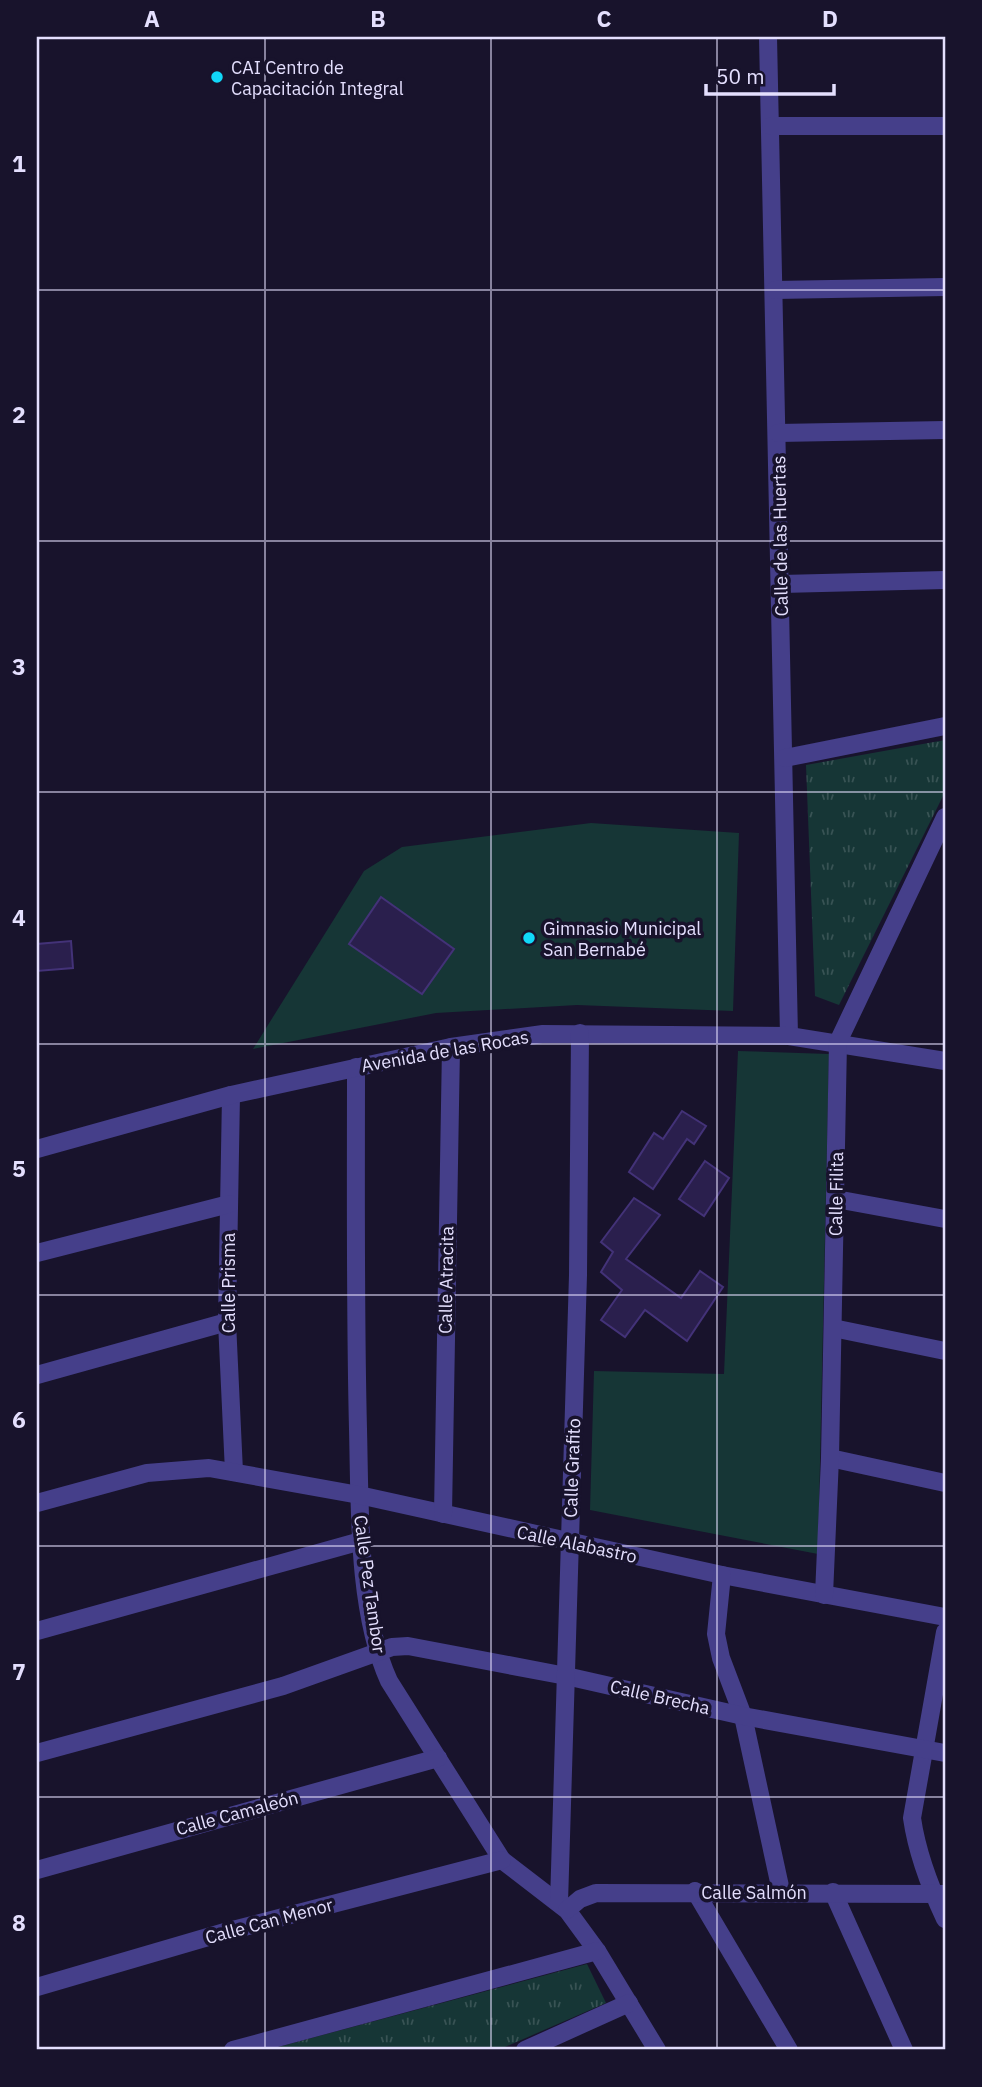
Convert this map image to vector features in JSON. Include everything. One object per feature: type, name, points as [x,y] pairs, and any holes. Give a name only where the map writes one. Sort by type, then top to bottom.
[{"type":"street","name":"Calle de las Huertas","points":[[768,37],[782,584],[789,1036]]},
{"type":"street","points":[[771,126],[945,126]]},
{"type":"street","points":[[775,290],[945,287]]},
{"type":"street","points":[[778,433],[945,430]]},
{"type":"street","points":[[782,584],[945,580]]},
{"type":"street","points":[[785,758],[945,726]]},
{"type":"street","name":"Calle Filita","points":[[824,1595],[830,1458],[838,1042],[945,817]]},
{"type":"street","name":"Calle Grafito","points":[[563,1907],[569,1543],[578,1275],[580,1033]]},
{"type":"street","name":"Avenida de las Rocas","points":[[37,1149],[231,1095],[451,1047],[543,1034],[789,1036],[945,1061]]},
{"type":"street","name":"Calle Atracita","points":[[443,1514],[451,1047]]},
{"type":"street","name":"Calle Pez Tambor","points":[[356,1067],[355,1292],[359,1495],[361,1541],[377,1654],[389,1681],[502,1860],[563,1907],[597,1951],[657,2050]]},
{"type":"street","name":"Calle Prisma","points":[[231,1095],[228,1322],[234,1472]]},
{"type":"street","points":[[836,1199],[945,1219]]},
{"type":"street","points":[[37,1254],[229,1204]]},
{"type":"street","points":[[37,1375],[228,1322]]},
{"type":"street","points":[[833,1328],[945,1351]]},
{"type":"street","points":[[830,1458],[945,1483]]},
{"type":"street","name":"Calle Alabastro","points":[[37,1503],[147,1474],[209,1468],[359,1495],[722,1575],[945,1617]]},
{"type":"street","points":[[37,1631],[361,1541]]},
{"type":"street","points":[[722,1575],[716,1634],[743,1716],[781,1891]]},
{"type":"street","points":[[945,1632],[912,1818],[915,1835],[939,1894],[945,1919]]},
{"type":"street","name":"Calle Brecha","points":[[37,1753],[283,1686],[392,1647],[408,1646],[566,1676],[743,1716],[945,1753]]},
{"type":"street","name":"Calle Camaleón","points":[[37,1870],[438,1758]]},
{"type":"street","name":"Calle Can Menor","points":[[37,1987],[225,1933],[502,1860]]},
{"type":"street","points":[[695,1891],[789,2050]]},
{"type":"street","name":"Calle Salmón","points":[[563,1907],[596,1893],[781,1891],[939,1894]]},
{"type":"street","points":[[833,1892],[904,2050]]},
{"type":"street","points":[[233,2050],[597,1951]]},
{"type":"street","points":[[524,2050],[629,2003]]},
{"type":"green space","points":[[945,740],[945,792],[839,1005],[815,996],[806,765]]},
{"type":"green space","name":"Gimnasio Municipal San Bernabé","points":[[591,823],[739,833],[733,1011],[577,1005],[436,1013],[253,1049],[364,871],[402,847]]},
{"type":"green space","points":[[738,1051],[829,1054],[818,1554],[590,1510],[594,1371],[724,1374]]},
{"type":"green space","points":[[587,1964],[606,2003],[498,2050],[267,2050]]},
{"type":"building","points":[[381,897],[454,949],[422,994],[349,944]]},
{"type":"building","points":[[71,941],[73,968],[37,971],[37,944]]},
{"type":"building","points":[[682,1111],[706,1126],[694,1144],[687,1139],[653,1189],[629,1172],[654,1133],[663,1139]]},
{"type":"building","points":[[705,1161],[729,1178],[704,1216],[679,1199]]},
{"type":"building","points":[[634,1198],[660,1215],[626,1259],[681,1298],[700,1271],[723,1287],[687,1341],[645,1310],[625,1337],[601,1320],[622,1290],[601,1272],[613,1252],[601,1242]]},
{"type":"place","name":"CAI Centro de Capacitación Integral","points":[[217,77]]},
{"type":"place","name":"Gimnasio Municipal San Bernabé","points":[[529,938]]}]
